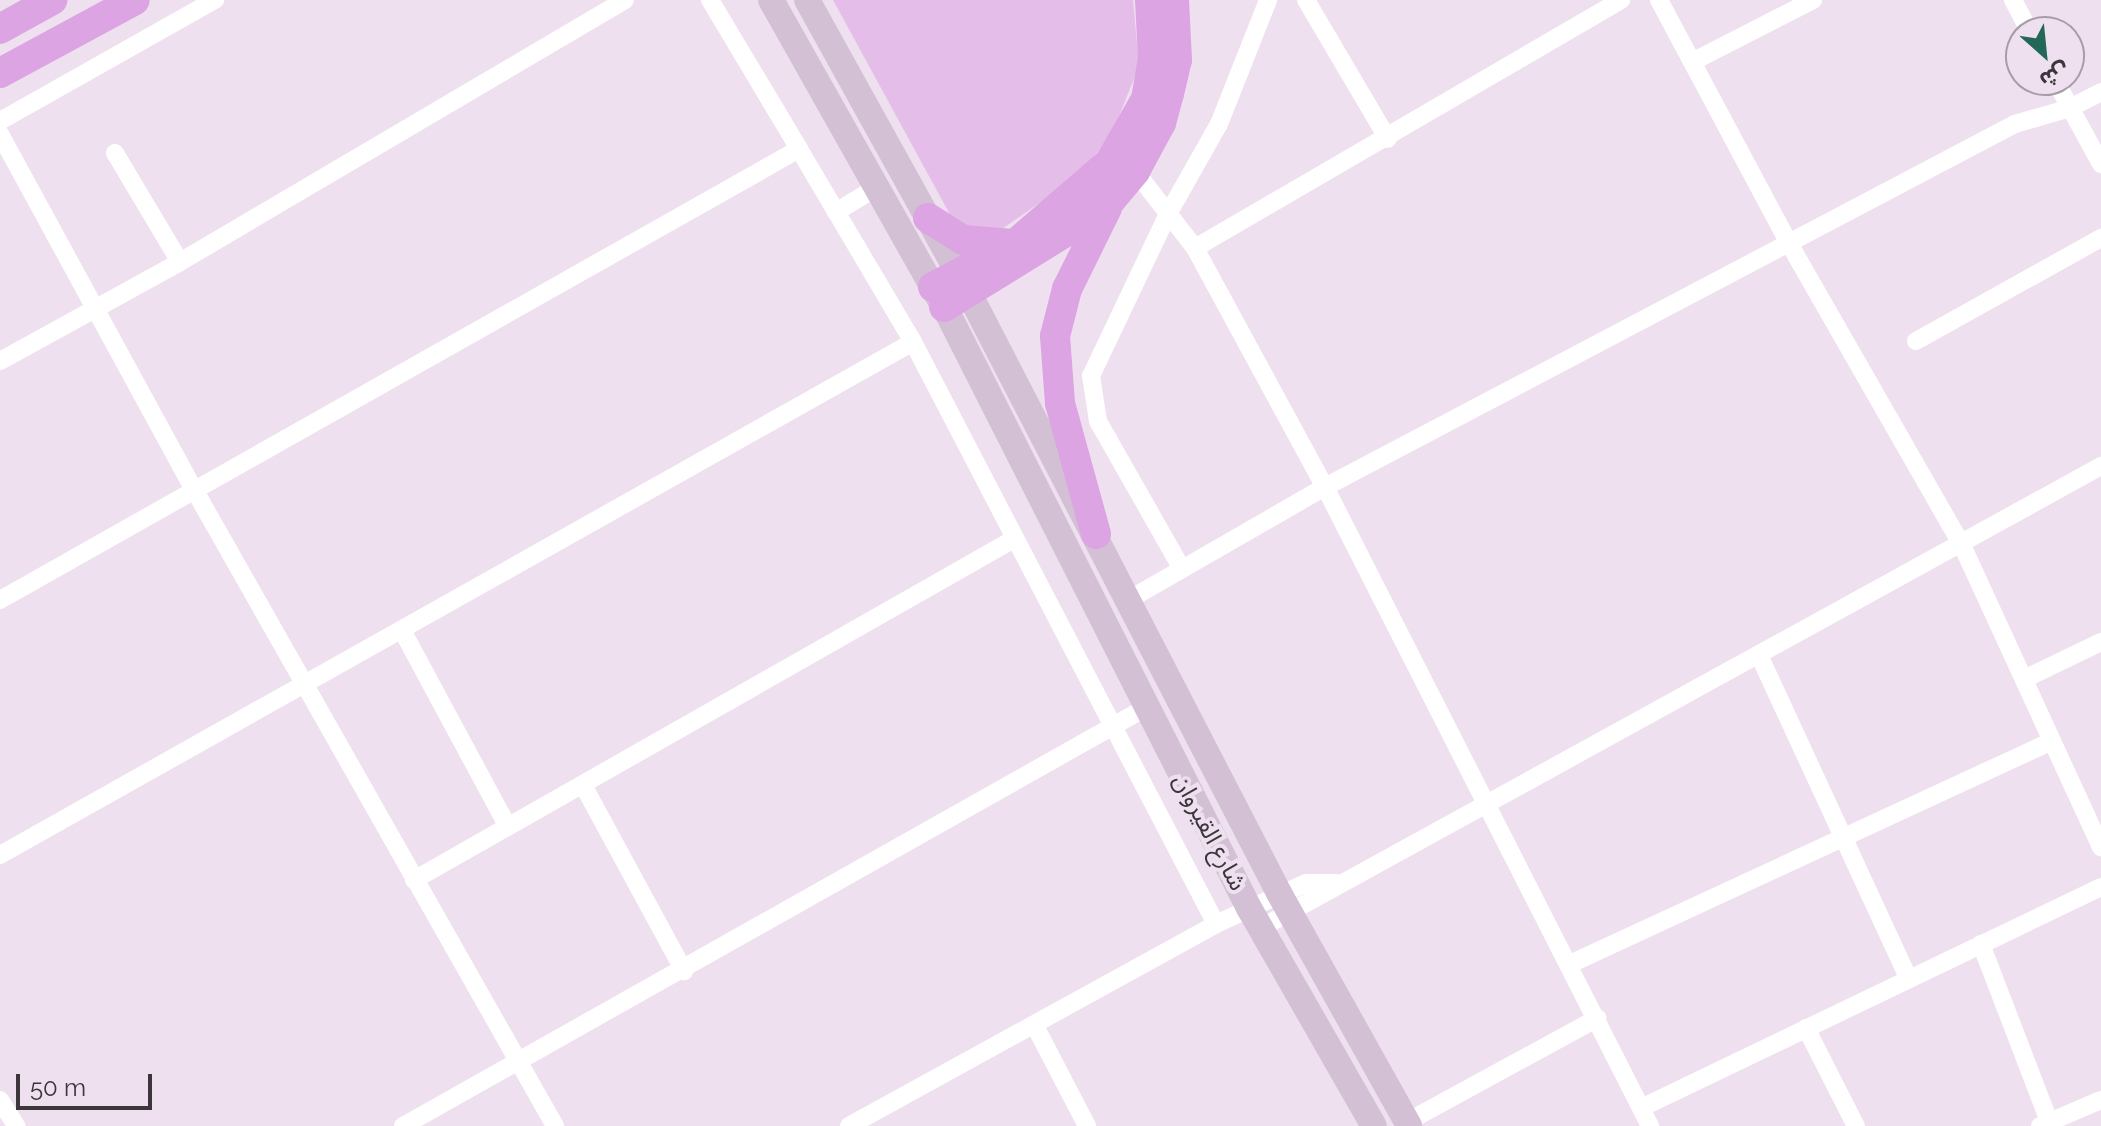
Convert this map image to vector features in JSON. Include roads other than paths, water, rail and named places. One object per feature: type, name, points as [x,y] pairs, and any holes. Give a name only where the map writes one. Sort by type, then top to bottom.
[{"type":"highway","points":[[0,29],[52,0]]},
{"type":"highway","points":[[0,73],[135,0]]},
{"type":"highway","points":[[951,290],[1087,186],[1129,137],[1146,99],[1153,59],[1150,0]]},
{"type":"highway","points":[[1096,534],[1060,403],[1055,336],[1067,289],[1111,200],[1135,171],[1161,123],[1177,60],[1174,0]]},
{"type":"highway","points":[[951,290],[1111,200]]},
{"type":"highway","points":[[928,218],[963,240],[1015,244]]},
{"type":"main road","points":[[771,0],[877,187],[951,290],[1096,534],[1284,903],[1408,1124]]},
{"type":"main road","points":[[807,0],[928,218],[951,290]]},
{"type":"main road","name":"شارع القيروان","points":[[951,290],[1058,531],[1145,708],[1255,918],[1374,1126]]},
{"type":"street","points":[[0,121],[215,0]]},
{"type":"street","points":[[0,361],[180,262],[625,0]]},
{"type":"street","points":[[710,0],[913,342],[1216,924]]},
{"type":"street","points":[[1182,569],[1091,400],[1091,376],[1168,214],[1219,124],[1268,0]]},
{"type":"street","points":[[1306,0],[1388,139]]},
{"type":"street","points":[[1195,248],[1388,139],[1621,0]]},
{"type":"street","points":[[1659,0],[1790,245],[1961,543],[2101,847]]},
{"type":"street","points":[[1692,62],[1804,2]]},
{"type":"street","points":[[1130,599],[1325,487],[2015,124],[2070,108],[2101,92]]},
{"type":"street","points":[[2064,96],[2101,164]]},
{"type":"street","points":[[0,134],[195,491],[555,1126]]},
{"type":"street","points":[[0,600],[799,149]]},
{"type":"street","points":[[115,153],[180,262]]},
{"type":"street","points":[[1135,171],[1195,248],[1325,487],[1598,1018],[1650,1126]]},
{"type":"street","points":[[836,212],[877,187]]},
{"type":"street","points":[[1916,341],[2101,238]]},
{"type":"street","points":[[0,855],[403,632],[913,342]]},
{"type":"street","points":[[849,1126],[1216,924],[1255,918],[1284,903],[1337,883],[2101,466]]},
{"type":"street","points":[[414,880],[1014,539]]},
{"type":"street","points":[[403,632],[508,827]]},
{"type":"street","points":[[2024,679],[2101,642]]},
{"type":"street","points":[[1759,655],[1909,979]]},
{"type":"street","points":[[403,1126],[684,971],[1145,708]]},
{"type":"street","points":[[1570,964],[2052,741]]},
{"type":"street","points":[[583,785],[684,971]]},
{"type":"street","points":[[1643,1107],[2101,887]]},
{"type":"street","points":[[1981,944],[2046,1124],[2101,1100]]},
{"type":"street","points":[[1408,1124],[1598,1018]]},
{"type":"street","points":[[1035,1026],[1080,1124]]},
{"type":"street","points":[[1806,1028],[1856,1126]]},
{"type":"street","points":[[1,1103],[16,1126]]}]
